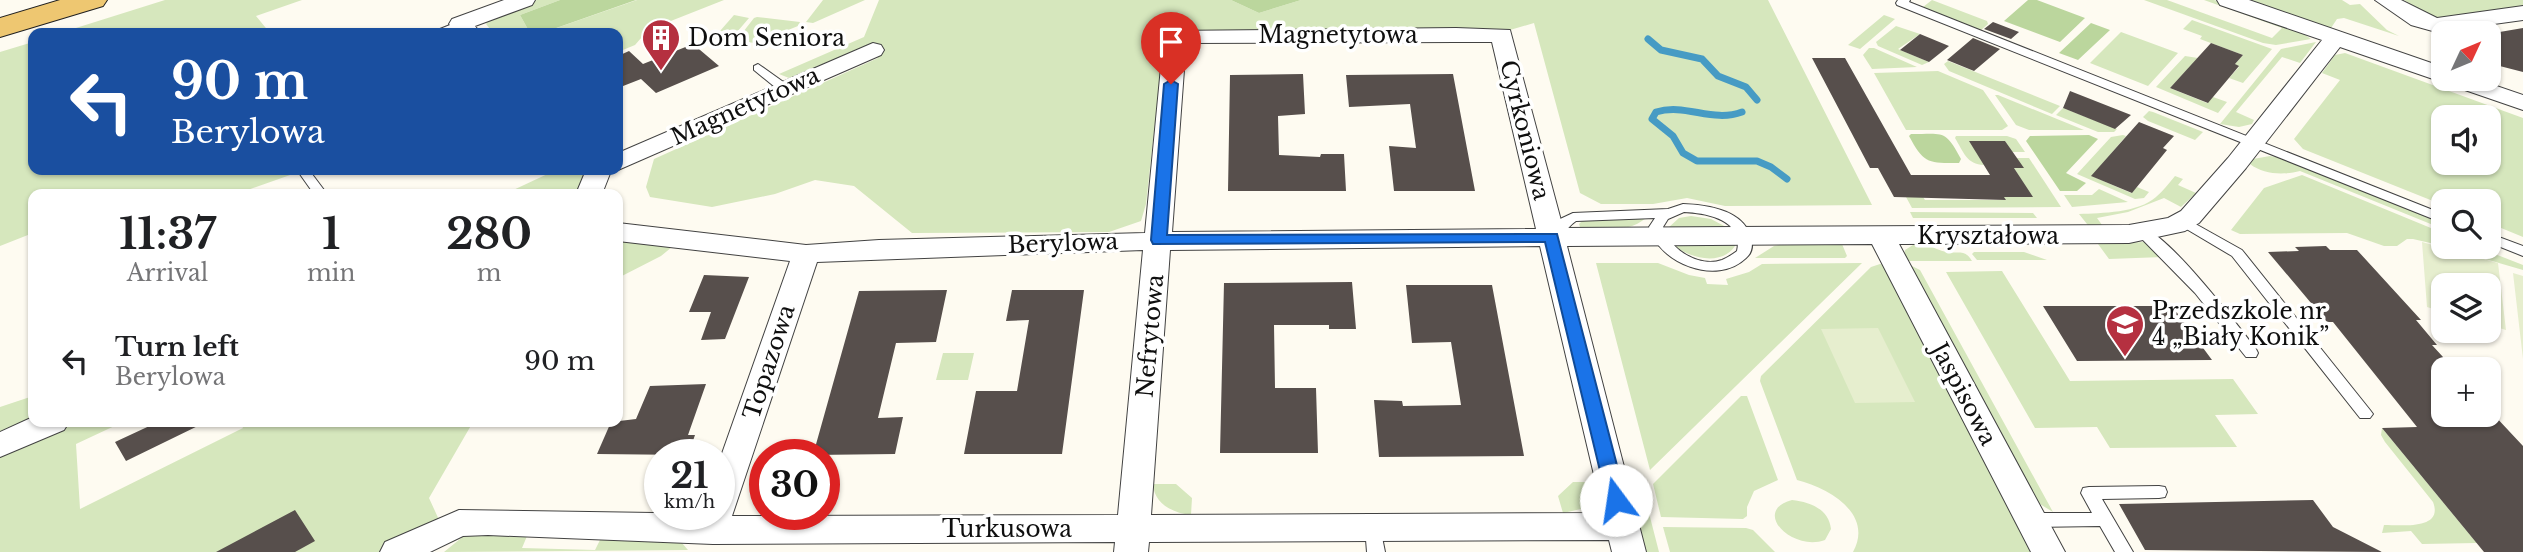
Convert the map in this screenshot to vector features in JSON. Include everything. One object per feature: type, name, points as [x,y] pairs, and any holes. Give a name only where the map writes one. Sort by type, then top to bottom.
[{"type":"main road","points":[[0,12],[41,0]]},
{"type":"main road","points":[[0,28],[92,0]]},
{"type":"street","points":[[467,28],[524,0]]},
{"type":"street","points":[[2228,0],[2431,71]]},
{"type":"street","points":[[2386,0],[2418,20],[2436,25],[2523,13]]},
{"type":"street","name":"Magnetytowa","points":[[1175,36],[1502,35]]},
{"type":"street","name":"Cyrkoniowa","points":[[1502,35],[1626,539]]},
{"type":"street","name":"Nefrytowa","points":[[1132,540],[1175,36]]},
{"type":"street","name":"Kryształowa","points":[[1551,237],[1661,224],[1745,236],[2086,236],[2143,232],[2190,217],[2336,37]]},
{"type":"street","name":"Magnetytowa","points":[[623,160],[873,50]]},
{"type":"street","points":[[2488,91],[2523,103]]},
{"type":"street","name":"Berylowa","points":[[623,233],[806,254],[1158,240],[1551,237]]},
{"type":"street","name":"Jaspisowa","points":[[1881,236],[2048,552]]},
{"type":"street","name":"Topazowa","points":[[735,464],[806,254]]},
{"type":"street","points":[[0,445],[41,427]]},
{"type":"street","name":"Turkusowa","points":[[397,552],[459,523],[644,525]]},
{"type":"street","name":"Turkusowa","points":[[735,527],[1132,540],[1626,539]]},
{"type":"lane","points":[[1905,0],[1901,3],[2431,214]]},
{"type":"lane","points":[[758,68],[785,89]]},
{"type":"lane","points":[[2183,221],[2237,253],[2365,414]]},
{"type":"lane","points":[[2143,232],[2174,259],[2209,298],[2251,354]]},
{"type":"lane","points":[[2501,242],[2523,251]]},
{"type":"lane","points":[[2124,552],[2089,493],[2159,492]]},
{"type":"lane","points":[[2031,520],[2105,519]]},
{"type":"green space","points":[[165,0],[302,0],[256,16],[266,28],[76,28]]},
{"type":"green space","points":[[537,0],[560,0],[520,15],[527,28],[489,28],[486,24],[490,18]]},
{"type":"green space","points":[[560,0],[636,0],[556,28],[527,28],[520,15]]},
{"type":"green space","points":[[637,0],[724,0],[648,30],[635,45],[623,50],[623,28],[556,28]]},
{"type":"green space","points":[[823,0],[865,0],[813,23],[806,22]]},
{"type":"green space","points":[[879,0],[1231,0],[1259,13],[1301,0],[1768,0],[1872,205],[1725,206],[1687,198],[1653,204],[1601,204],[1580,193],[1534,23],[1510,30],[1165,31],[1146,204],[1141,221],[1109,232],[912,233],[854,186],[815,180],[775,194],[712,207],[650,197],[646,187],[654,159],[878,58],[864,47],[789,78],[779,74],[864,37]]},
{"type":"green space","points":[[1231,0],[1301,0],[1259,13]]},
{"type":"green space","points":[[1932,0],[1987,21],[1988,24],[1979,32],[1923,7]]},
{"type":"green space","points":[[2028,0],[2037,0],[2085,18],[2060,42],[2004,21]]},
{"type":"green space","points":[[2144,0],[2167,0],[2272,38],[2282,28],[2204,0],[2214,0],[2295,28],[2311,39],[2276,45],[2263,43]]},
{"type":"green space","points":[[2243,0],[2342,0],[2350,5],[2360,4],[2387,30],[2399,36],[2344,18],[2337,19],[2331,28]]},
{"type":"green space","points":[[2404,0],[2523,0],[2523,6],[2437,20]]},
{"type":"green space","points":[[734,15],[749,18],[731,39],[713,39]]},
{"type":"green space","points":[[1884,15],[1895,19],[1860,49],[1848,45]]},
{"type":"green space","points":[[754,18],[800,22],[798,26],[756,43],[736,41]]},
{"type":"green space","points":[[2192,20],[2272,49],[2243,83],[2229,78],[2239,67],[2235,64],[2243,55],[2200,39],[2202,36],[2183,29]]},
{"type":"green space","points":[[2091,23],[2110,30],[2078,60],[2059,53]]},
{"type":"green space","points":[[1896,26],[1920,34],[1898,49],[1929,62],[1922,65],[1878,46],[1876,42]]},
{"type":"green space","points":[[2121,32],[2178,53],[2148,86],[2090,63]]},
{"type":"green space","points":[[2316,42],[2300,63],[2282,57],[2236,112],[2254,120],[2252,124],[2239,127],[2220,124],[2281,49]]},
{"type":"green space","points":[[28,44],[28,175],[290,175],[250,189],[28,189],[28,235],[0,246],[0,52]]},
{"type":"green space","points":[[1869,48],[1917,67],[1872,69],[1863,55]]},
{"type":"green space","points":[[2345,53],[2431,84],[2431,91],[2449,91],[2487,105],[2431,105],[2431,175],[2501,175],[2501,110],[2523,118],[2523,237],[2501,228],[2501,189],[2431,189],[2431,200],[2303,149],[2294,139],[2340,80],[2322,73],[2335,55]]},
{"type":"green space","points":[[2185,56],[2198,58],[2170,88],[2207,103],[2213,97],[2227,102],[2218,113],[2156,87]]},
{"type":"green space","points":[[1948,61],[2060,106],[2052,114],[1949,71],[1944,64]]},
{"type":"green space","points":[[1938,71],[1983,90],[2008,126],[2002,130],[1906,130],[1874,73]]},
{"type":"green space","points":[[1995,95],[2084,130],[2029,130],[2016,125]]},
{"type":"green space","points":[[2063,108],[2117,129],[2114,132],[2098,132],[2056,115]]},
{"type":"green space","points":[[2149,111],[2203,132],[2195,140],[2148,121],[2143,117]]},
{"type":"green space","points":[[1937,134],[1947,138],[1961,159],[1959,163],[1934,162],[1923,157],[1909,136]]},
{"type":"green space","points":[[2089,135],[2098,139],[2066,173],[2086,183],[2077,191],[2060,191],[2026,141],[2030,136]]},
{"type":"green space","points":[[1956,136],[2007,136],[2016,139],[2025,152],[2012,152],[2005,141],[1970,141],[1984,165],[1973,163],[1966,156]]},
{"type":"green space","points":[[2126,136],[2092,176],[2131,193],[2137,187],[2149,192],[2144,198],[2135,199],[2077,174],[2111,137]]},
{"type":"green space","points":[[2270,156],[2286,159],[2431,219],[2431,224],[2300,171],[2274,173],[2261,170],[2250,164],[2253,159]]},
{"type":"green space","points":[[2016,158],[2029,158],[2061,207],[1912,208],[1906,197],[1923,197],[1925,200],[2005,200],[2004,197],[2032,197],[2014,168],[2022,168]]},
{"type":"green space","points":[[545,175],[584,175],[580,189],[516,189]]},
{"type":"green space","points":[[2302,175],[2431,228],[2431,243],[2407,239],[2397,246],[2384,246],[2347,233],[2240,234],[2231,230],[2264,188]]},
{"type":"green space","points":[[2175,176],[2183,179],[2178,185],[2196,193],[2181,207],[2164,198],[2128,212],[2097,218],[2105,229],[2091,229],[2079,214],[2119,211],[2140,206],[2156,197]]},
{"type":"green space","points":[[2099,189],[2128,202],[2072,207],[2064,195],[2092,195]]},
{"type":"green space","points":[[1910,212],[2033,213],[2037,218],[1913,218]]},
{"type":"green space","points":[[1691,216],[1711,219],[1728,228],[1668,228],[1679,218]]},
{"type":"green space","points":[[1646,218],[1639,223],[1615,230],[1580,227],[1579,224],[1582,221]]},
{"type":"green space","points":[[1735,241],[1735,246],[1729,252],[1714,258],[1697,257],[1674,245]]},
{"type":"green space","points":[[623,242],[672,247],[661,256],[623,275]]},
{"type":"green space","points":[[2144,242],[2163,257],[2109,259],[2098,244]]},
{"type":"green space","points":[[2422,242],[2431,244],[2431,259],[2484,259],[2498,263],[2499,273],[2431,273],[2431,308],[2427,307]]},
{"type":"green space","points":[[1842,244],[1847,256],[1755,258],[1774,246]]},
{"type":"green space","points":[[1926,244],[1944,251],[1964,253],[1972,261],[1903,261],[1905,250],[1913,245]]},
{"type":"green space","points":[[2024,252],[2047,260],[1977,260],[1972,254]]},
{"type":"green space","points":[[2501,256],[2523,265],[2523,270],[2485,259],[2501,259]]},
{"type":"green space","points":[[1596,263],[1658,263],[1705,278],[1707,284],[1728,285],[1726,279],[1749,272],[1762,264],[1862,263],[1650,470]]},
{"type":"green space","points":[[1908,264],[1920,270],[2053,512],[2030,498]]},
{"type":"green space","points":[[1888,265],[2034,547],[2030,552],[1853,552],[1858,538],[1858,526],[1853,515],[1834,496],[1797,480],[1760,381],[1761,376],[1871,267]]},
{"type":"green space","points":[[2002,271],[2070,381],[2233,379],[2258,414],[2215,415],[2237,447],[2110,448],[2097,427],[2035,428],[1946,272]]},
{"type":"green space","points":[[2513,273],[2523,276],[2523,359]]},
{"type":"green space","points":[[2501,288],[2506,330],[2501,329]]},
{"type":"green space","points":[[1878,328],[1915,402],[1855,403],[1821,329]]},
{"type":"green space","points":[[943,353],[974,353],[968,380],[936,380]]},
{"type":"green space","points":[[1741,396],[1747,396],[1778,480],[1754,491],[1747,507],[1747,516],[1743,519],[1661,517],[1653,484]]},
{"type":"green space","points":[[28,398],[28,427],[0,439],[0,407]]},
{"type":"green space","points":[[55,427],[112,427],[76,444],[80,509],[242,427],[470,427],[429,498],[440,522],[382,552],[0,552],[0,451]]},
{"type":"green space","points":[[2382,428],[2477,543],[2422,544],[2411,531],[2382,533],[2384,525],[2427,522],[2435,511],[2433,502],[2385,442],[2381,435]]},
{"type":"green space","points":[[1573,482],[1594,482],[1593,496],[1581,509],[1563,513],[1558,496]]},
{"type":"green space","points":[[1625,482],[1641,482],[1659,552],[1642,552]]},
{"type":"green space","points":[[1153,484],[1176,484],[1192,498],[1191,515],[1178,512],[1161,502]]},
{"type":"green space","points":[[1792,500],[1812,505],[1827,516],[1831,529],[1825,540],[1800,540],[1781,529],[1775,513],[1780,505]]},
{"type":"green space","points":[[476,526],[530,529],[522,548],[595,550],[602,536],[682,543],[688,550],[444,552]]},
{"type":"green space","points":[[1663,527],[1746,528],[1753,530],[1775,552],[1670,552]]},
{"type":"building","points":[[1993,22],[2019,32],[2011,39],[1984,29]]},
{"type":"building","points":[[2523,28],[2523,72],[2501,66],[2501,32]]},
{"type":"building","points":[[1920,34],[1949,46],[1929,62],[1900,50]]},
{"type":"building","points":[[1973,38],[2000,49],[1974,71],[1947,60]]},
{"type":"building","points":[[2211,43],[2243,55],[2235,64],[2239,66],[2208,103],[2170,88]]},
{"type":"building","name":"Dom Seniora","points":[[693,44],[719,66],[656,93],[641,79],[623,86],[623,54],[629,51],[643,64]]},
{"type":"building","points":[[1812,58],[1845,58],[1911,175],[1990,175],[1969,141],[2005,141],[2024,168],[2014,168],[2033,197],[2004,197],[2006,200],[1894,197],[1878,168],[1870,168]]},
{"type":"building","points":[[1303,74],[1305,114],[1278,116],[1279,155],[1320,157],[1321,154],[1344,154],[1346,191],[1228,191],[1230,75]]},
{"type":"building","points":[[1453,74],[1475,191],[1394,191],[1389,146],[1416,148],[1410,104],[1349,107],[1346,75]]},
{"type":"building","points":[[2070,91],[2131,115],[2115,129],[2063,108]]},
{"type":"building","points":[[2139,122],[2174,136],[2163,148],[2167,150],[2132,193],[2091,176]]},
{"type":"building","points":[[2326,246],[2330,250],[2357,250],[2421,320],[2416,320],[2431,338],[2431,343],[2437,345],[2432,345],[2443,357],[2431,357],[2431,427],[2501,427],[2501,422],[2523,446],[2523,552],[2484,552],[2382,428],[2417,427],[2333,322],[2327,322],[2268,252],[2299,251],[2295,247]]},
{"type":"building","points":[[704,275],[749,277],[725,339],[701,340],[711,312],[689,312]]},
{"type":"building","points":[[1352,282],[1356,329],[1329,329],[1329,325],[1274,325],[1275,388],[1316,388],[1318,453],[1220,453],[1224,283]]},
{"type":"building","points":[[1406,285],[1492,285],[1524,456],[1379,457],[1374,400],[1402,401],[1403,406],[1461,405],[1451,342],[1412,343]]},
{"type":"building","points":[[947,290],[936,342],[896,343],[878,418],[903,417],[895,454],[840,455],[840,439],[817,439],[859,291]]},
{"type":"building","points":[[1012,290],[1084,290],[1062,454],[964,454],[976,391],[1017,391],[1029,320],[1006,321]]},
{"type":"building","points":[[2043,306],[2172,306],[2212,360],[2077,361]]},
{"type":"building","points":[[706,384],[688,435],[695,435],[694,439],[644,439],[644,455],[597,454],[609,427],[623,427],[623,421],[636,419],[650,386]]},
{"type":"building","points":[[147,427],[196,427],[126,461],[115,442]]},
{"type":"building","points":[[2313,500],[2333,527],[2382,552],[2145,550],[2119,504]]},
{"type":"building","points":[[295,510],[315,541],[295,552],[216,552]]},
{"type":"waterway","points":[[1648,39],[1661,50],[1702,59],[1718,76],[1746,87],[1757,100]]},
{"type":"waterway","points":[[1742,112],[1720,115],[1667,110],[1656,112],[1652,119],[1673,136],[1683,153],[1697,161],[1757,161],[1787,179]]},
{"type":"place","name":"Dom Seniora","points":[[661,72]]},
{"type":"place","name":"Przedszkole nr 4 „Biały Konik”","points":[[2125,358]]},
{"type":"route","points":[[1171,84],[1158,240],[1551,237],[1616,500]]}]
